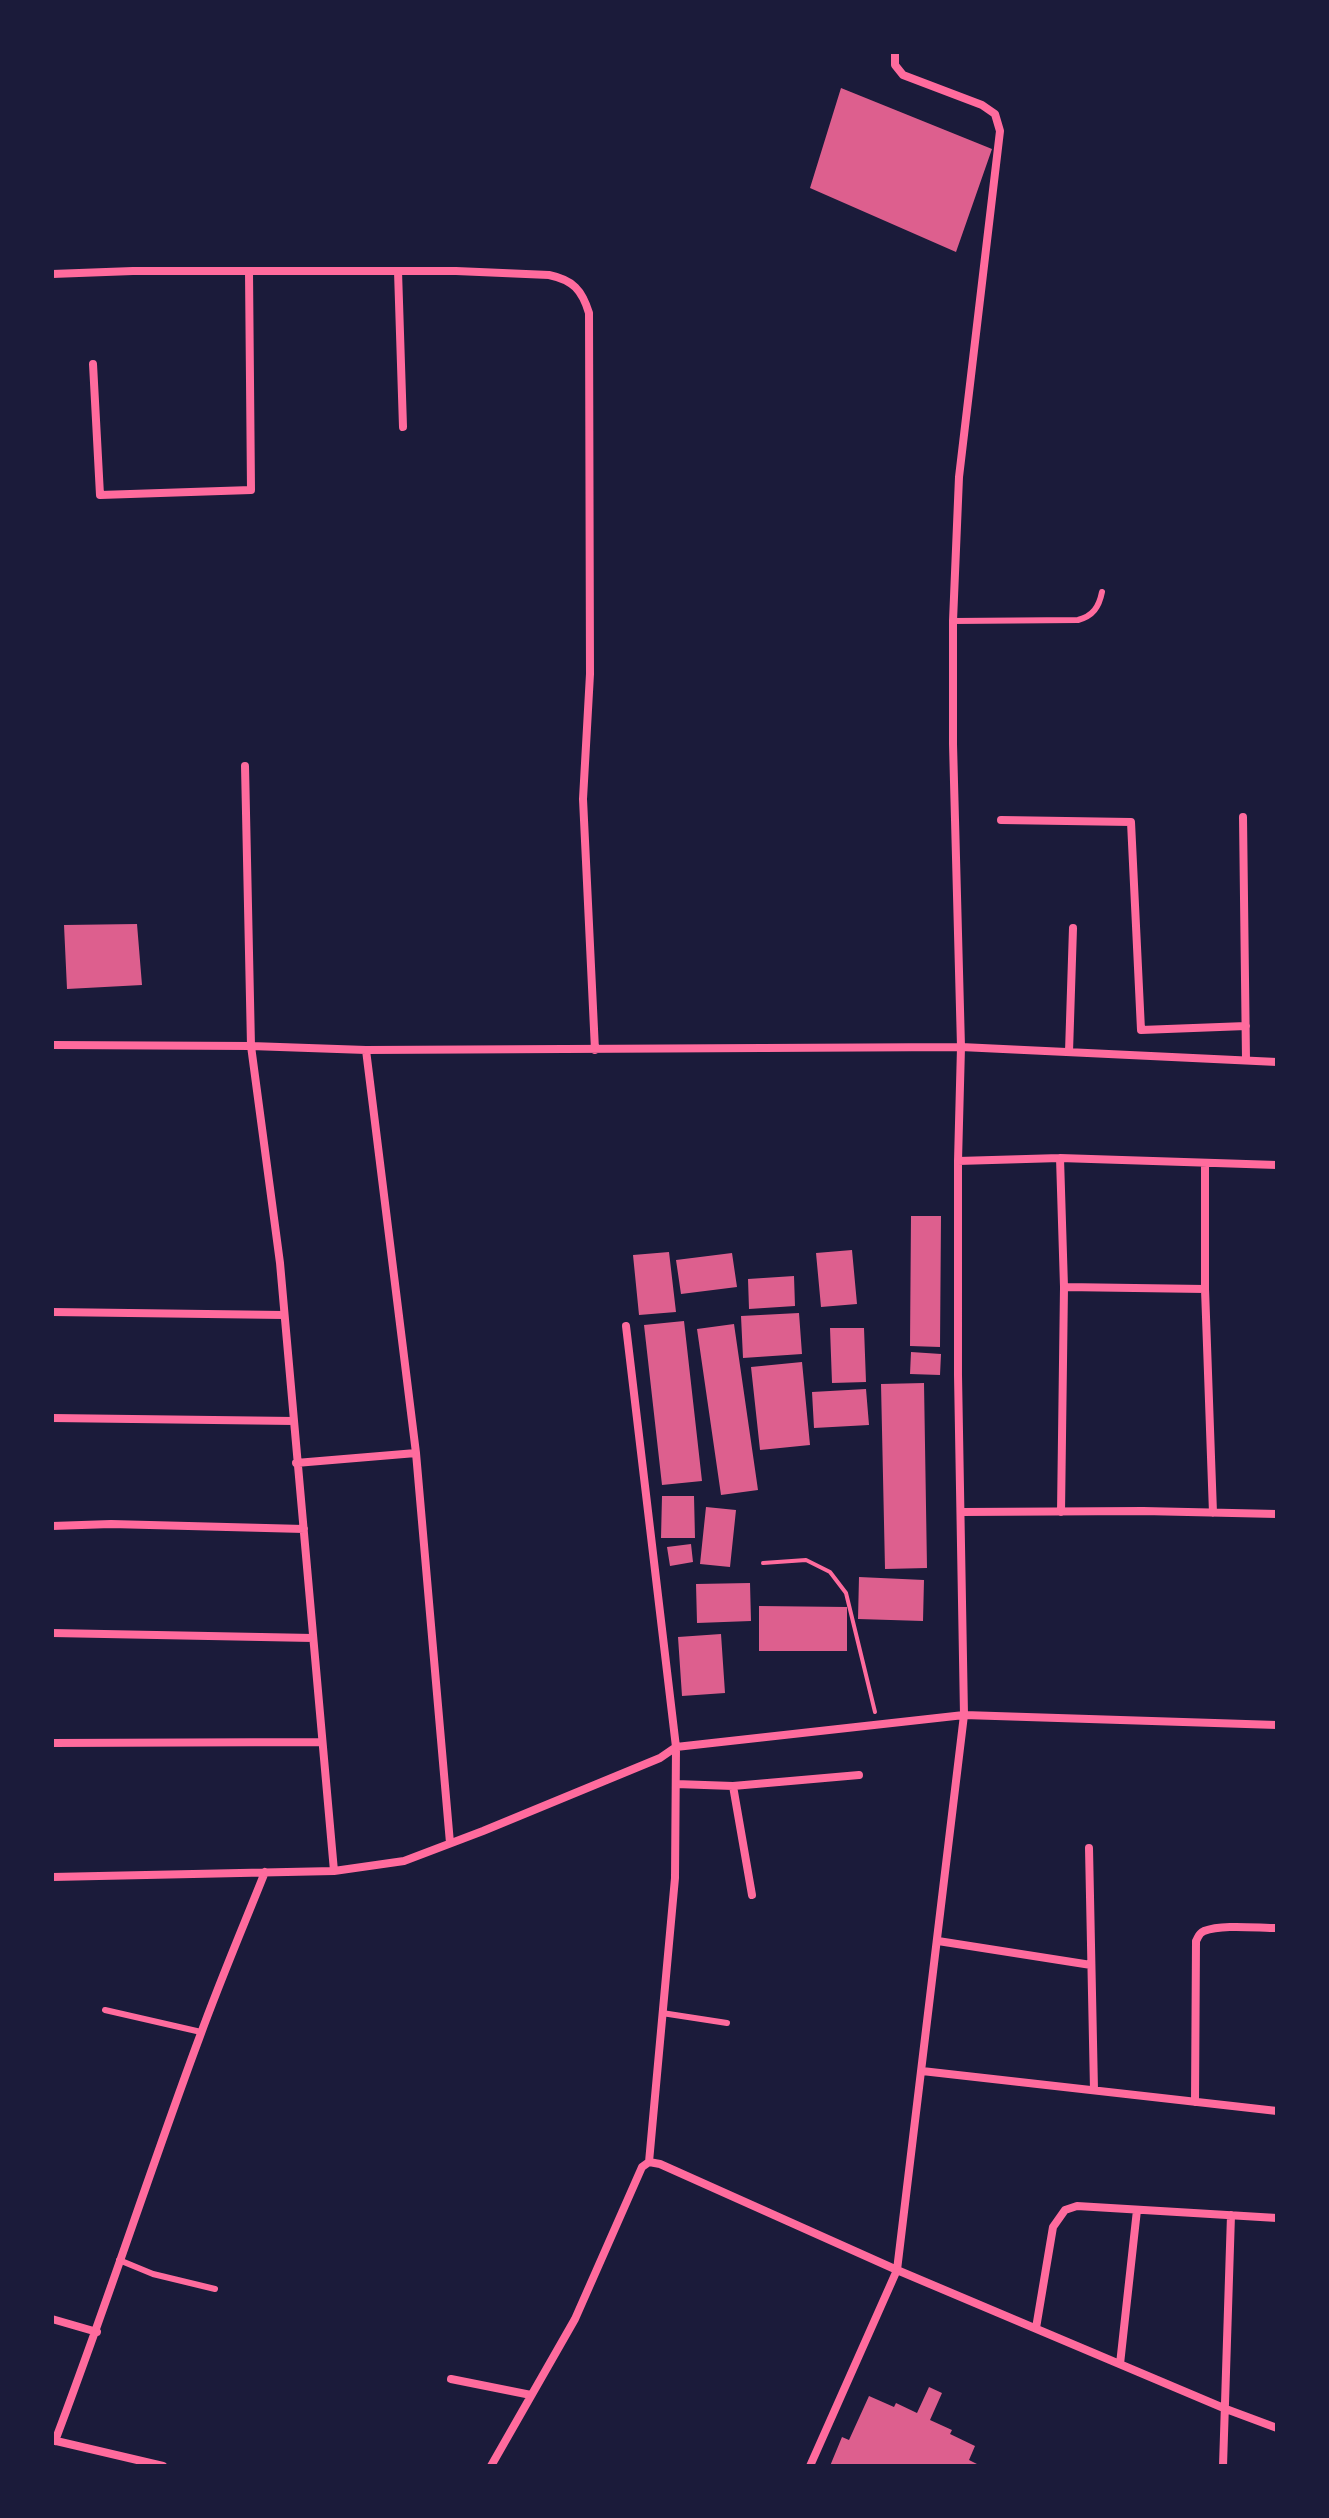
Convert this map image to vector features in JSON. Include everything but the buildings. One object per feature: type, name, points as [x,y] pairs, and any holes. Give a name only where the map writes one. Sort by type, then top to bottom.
[{"type":"street","points":[[810,2466],[897,2270],[964,1715],[958,1375],[961,1047],[953,621],[959,477],[999,143],[999,121],[982,105],[903,75],[895,65],[895,52]]},
{"type":"street","points":[[398,271],[403,427]]},
{"type":"street","points":[[52,274],[398,271],[549,275],[563,278],[580,290],[589,313],[590,674],[583,799],[595,1050]]},
{"type":"street","points":[[93,364],[100,495],[251,490],[249,272]]},
{"type":"street","points":[[245,766],[251,1046],[280,1263],[334,1871]]},
{"type":"street","points":[[1243,817],[1246,1060]]},
{"type":"street","points":[[1001,820],[1131,822],[1141,1030],[1246,1026]]},
{"type":"street","points":[[1069,1052],[1073,928]]},
{"type":"street","points":[[52,1045],[366,1050],[961,1047],[1277,1062]]},
{"type":"street","points":[[366,1050],[416,1453],[450,1843]]},
{"type":"street","points":[[958,1161],[1060,1158],[1277,1165]]},
{"type":"street","points":[[1060,1158],[1064,1287],[1061,1512]]},
{"type":"street","points":[[1205,1163],[1205,1289],[1213,1513]]},
{"type":"street","points":[[1064,1287],[1205,1289]]},
{"type":"street","points":[[52,1312],[284,1315]]},
{"type":"street","points":[[626,1326],[676,1747],[675,1878],[649,2162]]},
{"type":"street","points":[[52,1418],[294,1421]]},
{"type":"street","points":[[296,1463],[416,1453]]},
{"type":"street","points":[[962,1512],[1277,1514]]},
{"type":"street","points":[[52,1526],[111,1524],[304,1529]]},
{"type":"street","points":[[52,1633],[313,1638]]},
{"type":"street","points":[[52,1877],[334,1871],[404,1861],[660,1758],[676,1747],[964,1715],[1277,1725]]},
{"type":"street","points":[[52,1743],[322,1742]]},
{"type":"street","points":[[676,1784],[733,1786],[859,1775]]},
{"type":"street","points":[[733,1786],[752,1895]]},
{"type":"street","points":[[1089,1848],[1094,2090]]},
{"type":"street","points":[[163,2466],[54,2440],[97,2332],[119,2260],[201,2032],[265,1872]]},
{"type":"street","points":[[1195,2102],[1198,1936],[1204,1931],[1221,1929],[1277,1928]]},
{"type":"street","points":[[938,1941],[1091,1965]]},
{"type":"street","points":[[922,2071],[1277,2111]]},
{"type":"street","points":[[491,2466],[575,2319],[642,2167],[649,2162],[660,2164],[897,2270],[1277,2428]]},
{"type":"street","points":[[1036,2328],[1053,2227],[1065,2210],[1077,2206],[1277,2218]]},
{"type":"street","points":[[1120,2364],[1137,2210]]},
{"type":"street","points":[[1223,2466],[1231,2215]]},
{"type":"street","points":[[52,2319],[97,2332]]},
{"type":"street","points":[[451,2379],[531,2395]]},
{"type":"lane","points":[[953,621],[1078,620],[1094,612],[1102,592]]},
{"type":"lane","points":[[105,2010],[201,2032]]},
{"type":"lane","points":[[662,2013],[727,2023]]},
{"type":"lane","points":[[119,2260],[153,2274],[215,2289]]},
{"type":"path","points":[[763,1563],[806,1560],[830,1572],[846,1593],[878,1726]]}]
